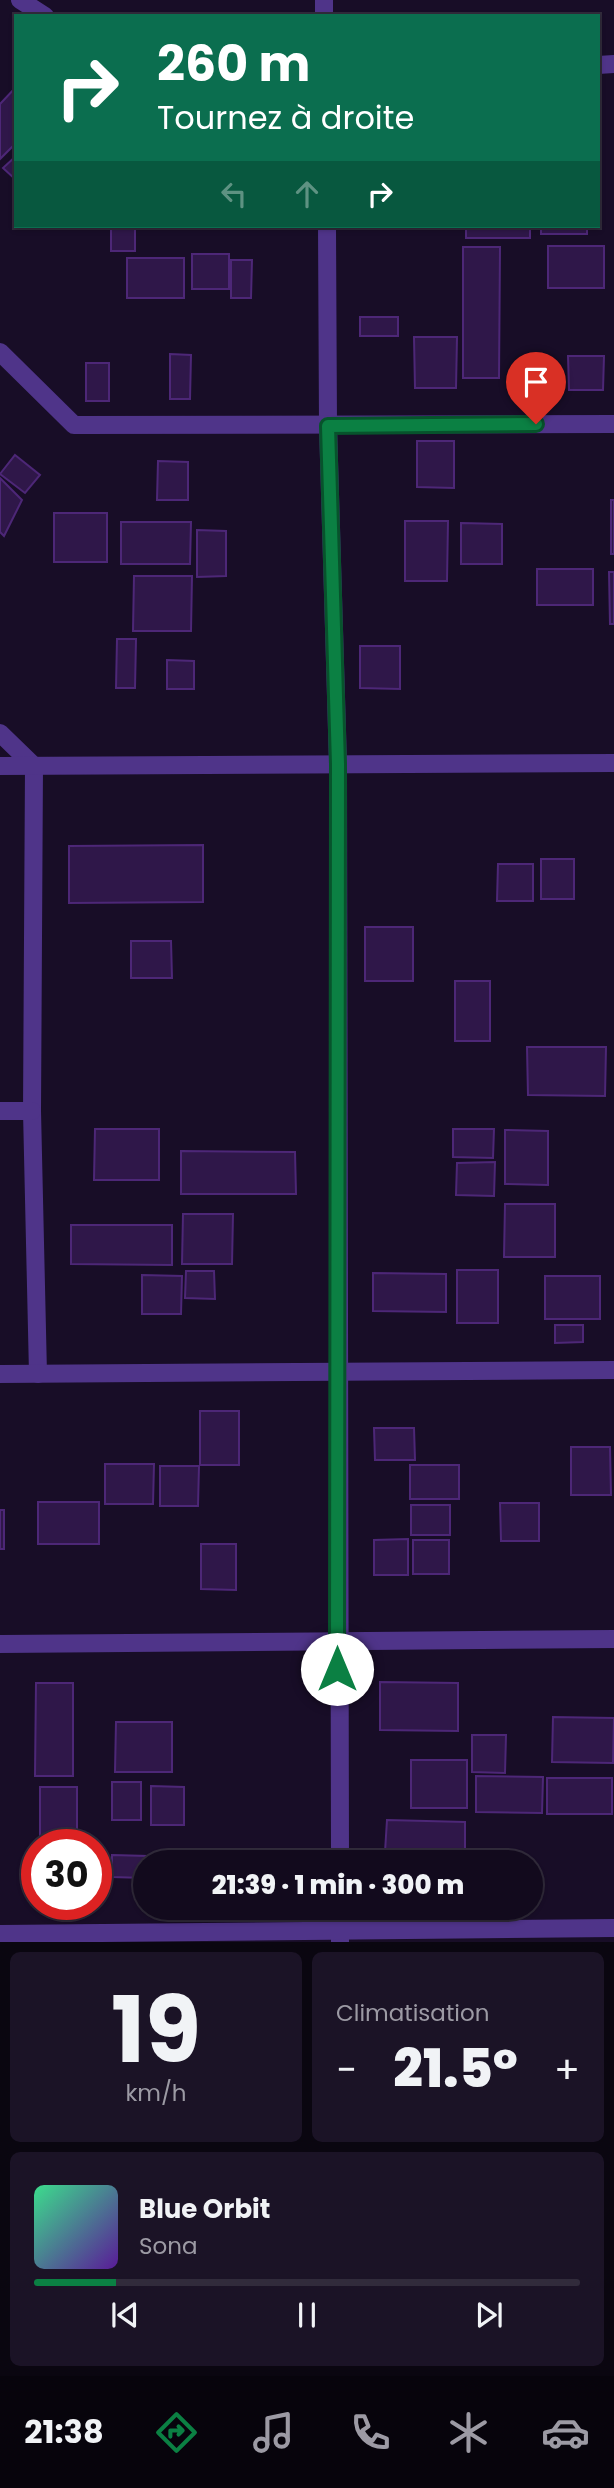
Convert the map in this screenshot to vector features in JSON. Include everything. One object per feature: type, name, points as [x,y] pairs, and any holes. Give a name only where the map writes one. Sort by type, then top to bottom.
[{"type":"street","points":[[20,0],[42,14]]},
{"type":"street","points":[[327,228],[328,426],[338,764],[337,1642],[340,1850]]},
{"type":"street","points":[[0,352],[74,425],[614,424]]},
{"type":"street","points":[[0,733],[34,766],[32,1111],[38,1374]]},
{"type":"street","points":[[0,766],[614,763]]},
{"type":"street","points":[[0,1111],[32,1111]]},
{"type":"street","points":[[0,1374],[614,1370]]},
{"type":"street","points":[[0,1644],[614,1639]]},
{"type":"street","points":[[0,1934],[46,1938],[340,1936],[614,1928]]},
{"type":"building","points":[[14,89],[14,145],[0,159],[0,104]]},
{"type":"building","points":[[14,158],[14,178],[3,168]]},
{"type":"building","points":[[111,228],[135,228],[135,251],[111,251]]},
{"type":"building","points":[[466,228],[530,228],[530,238],[466,238]]},
{"type":"building","points":[[541,228],[587,228],[587,234],[541,234]]},
{"type":"building","points":[[548,246],[604,246],[604,288],[548,288]]},
{"type":"building","points":[[463,247],[500,247],[499,378],[463,378]]},
{"type":"building","points":[[192,254],[229,254],[229,289],[192,289]]},
{"type":"building","points":[[127,258],[184,258],[184,298],[127,298]]},
{"type":"building","points":[[231,260],[252,260],[251,298],[231,298]]},
{"type":"building","points":[[360,317],[398,317],[398,336],[360,336]]},
{"type":"building","points":[[414,337],[457,337],[456,388],[415,388]]},
{"type":"building","points":[[170,354],[191,355],[190,399],[170,399]]},
{"type":"building","points":[[568,356],[604,356],[603,390],[569,390]]},
{"type":"building","points":[[86,363],[109,363],[109,401],[86,401]]},
{"type":"building","points":[[417,441],[454,441],[454,488],[417,487]]},
{"type":"building","points":[[15,455],[40,475],[25,493],[0,474]]},
{"type":"building","points":[[158,461],[188,462],[188,500],[157,500]]},
{"type":"building","points":[[0,478],[22,500],[4,536],[0,532]]},
{"type":"building","points":[[611,500],[614,500],[614,554],[611,554]]},
{"type":"building","points":[[54,513],[107,513],[107,562],[54,562]]},
{"type":"building","points":[[405,521],[448,521],[447,581],[405,581]]},
{"type":"building","points":[[121,522],[191,522],[190,564],[121,564]]},
{"type":"building","points":[[461,523],[502,524],[502,564],[461,564]]},
{"type":"building","points":[[197,530],[226,531],[226,576],[197,577]]},
{"type":"building","points":[[537,569],[593,569],[593,605],[537,605]]},
{"type":"building","points":[[609,572],[614,572],[614,624],[610,624]]},
{"type":"building","points":[[134,576],[192,576],[191,631],[133,631]]},
{"type":"building","points":[[117,639],[136,639],[135,688],[116,688]]},
{"type":"building","points":[[360,646],[400,646],[400,689],[360,688]]},
{"type":"building","points":[[167,660],[194,661],[194,689],[167,689]]},
{"type":"building","points":[[203,845],[203,902],[69,903],[69,846]]},
{"type":"building","points":[[541,859],[574,859],[574,899],[541,899]]},
{"type":"building","points":[[498,864],[533,864],[533,901],[497,901]]},
{"type":"building","points":[[365,927],[413,927],[413,981],[365,981]]},
{"type":"building","points":[[131,941],[171,941],[172,978],[131,978]]},
{"type":"building","points":[[455,981],[490,981],[490,1041],[455,1041]]},
{"type":"building","points":[[527,1047],[606,1047],[605,1096],[528,1095]]},
{"type":"building","points":[[95,1129],[159,1129],[159,1180],[94,1180]]},
{"type":"building","points":[[453,1129],[494,1129],[493,1158],[453,1157]]},
{"type":"building","points":[[505,1130],[548,1131],[548,1185],[505,1184]]},
{"type":"building","points":[[181,1151],[295,1152],[296,1194],[181,1194]]},
{"type":"building","points":[[495,1162],[494,1196],[456,1195],[457,1163]]},
{"type":"building","points":[[505,1204],[555,1204],[555,1257],[504,1257]]},
{"type":"building","points":[[183,1214],[233,1214],[232,1264],[182,1264]]},
{"type":"building","points":[[71,1225],[172,1225],[172,1265],[71,1264]]},
{"type":"building","points":[[457,1270],[498,1270],[498,1323],[457,1323]]},
{"type":"building","points":[[186,1271],[214,1271],[215,1299],[185,1298]]},
{"type":"building","points":[[373,1273],[446,1274],[446,1312],[373,1311]]},
{"type":"building","points":[[142,1275],[182,1276],[181,1314],[142,1314]]},
{"type":"building","points":[[545,1276],[600,1276],[600,1319],[545,1319]]},
{"type":"building","points":[[555,1325],[583,1325],[583,1342],[555,1343]]},
{"type":"building","points":[[200,1411],[239,1411],[239,1465],[200,1465]]},
{"type":"building","points":[[374,1428],[414,1428],[415,1460],[375,1460]]},
{"type":"building","points":[[571,1447],[610,1447],[611,1495],[571,1495]]},
{"type":"building","points":[[105,1464],[154,1464],[153,1504],[105,1504]]},
{"type":"building","points":[[410,1465],[459,1465],[459,1499],[410,1499]]},
{"type":"building","points":[[160,1466],[199,1466],[198,1506],[160,1506]]},
{"type":"building","points":[[38,1502],[99,1502],[99,1544],[38,1544]]},
{"type":"building","points":[[500,1503],[539,1503],[539,1541],[501,1541]]},
{"type":"building","points":[[411,1505],[450,1505],[450,1535],[411,1535]]},
{"type":"building","points":[[0,1510],[4,1510],[4,1549],[0,1549]]},
{"type":"building","points":[[408,1539],[408,1575],[374,1575],[374,1540]]},
{"type":"building","points":[[413,1540],[449,1540],[449,1574],[413,1574]]},
{"type":"building","points":[[201,1544],[236,1544],[236,1590],[201,1589]]},
{"type":"building","points":[[380,1682],[458,1683],[458,1731],[380,1730]]},
{"type":"building","points":[[36,1683],[73,1683],[73,1776],[35,1776]]},
{"type":"building","points":[[553,1717],[614,1718],[613,1763],[552,1762]]},
{"type":"building","points":[[116,1722],[172,1722],[172,1772],[115,1772]]},
{"type":"building","points":[[472,1735],[506,1735],[505,1773],[472,1772]]},
{"type":"building","points":[[411,1760],[467,1760],[467,1808],[411,1808]]},
{"type":"building","points":[[476,1776],[543,1777],[542,1813],[476,1812]]},
{"type":"building","points":[[547,1778],[612,1778],[612,1814],[547,1814]]},
{"type":"building","points":[[112,1782],[141,1782],[141,1820],[112,1820]]},
{"type":"building","points":[[151,1786],[184,1787],[184,1825],[151,1825]]},
{"type":"building","points":[[40,1787],[77,1787],[77,1829],[40,1829]]},
{"type":"building","points":[[387,1820],[465,1822],[465,1850],[385,1850]]},
{"type":"building","points":[[112,1855],[133,1856],[133,1878],[112,1877]]},
{"type":"route","points":[[337,1669],[338,764],[328,426],[536,424]]}]
